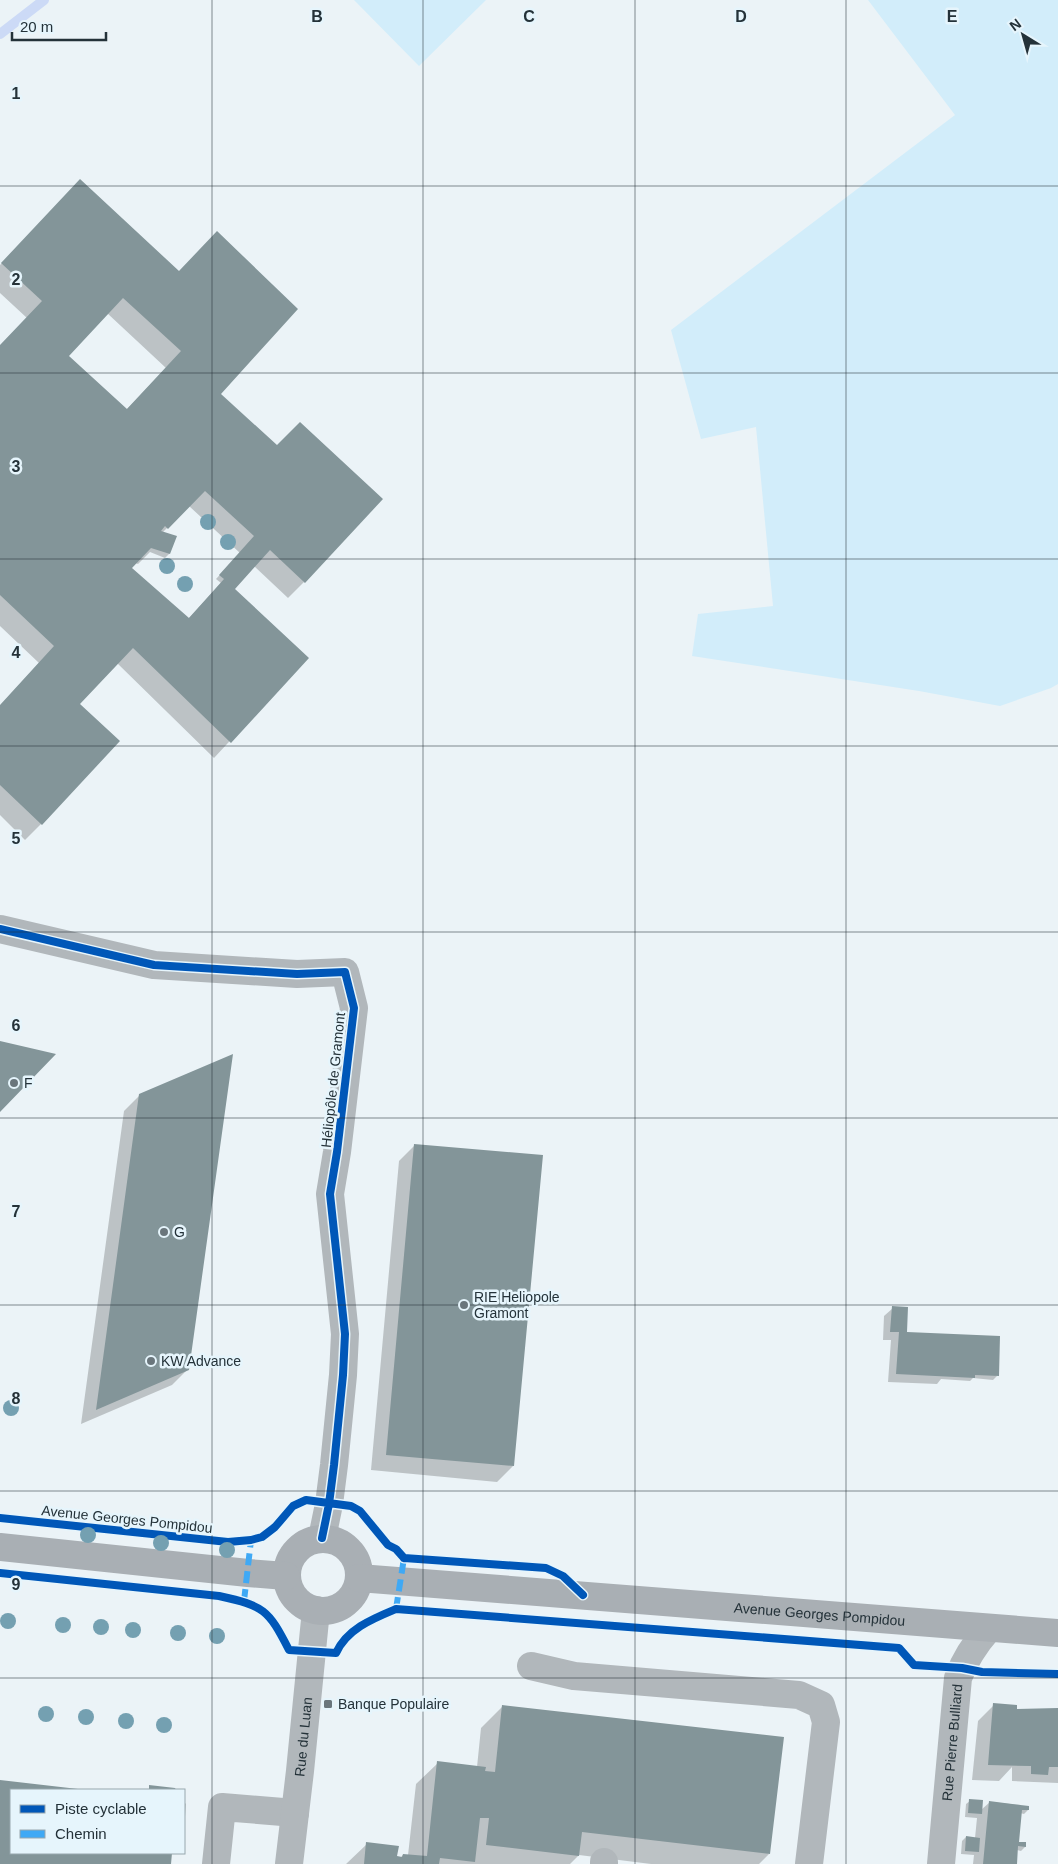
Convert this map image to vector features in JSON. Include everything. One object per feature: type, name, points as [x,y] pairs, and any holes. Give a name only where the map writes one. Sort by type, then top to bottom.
[{"type":"main road","points":[[322,1538],[336,1540],[347,1548],[356,1558],[360,1578],[352,1597],[342,1606],[329,1611],[308,1608],[295,1599],[287,1584],[286,1576],[288,1563],[299,1547],[310,1540],[322,1538]]},
{"type":"main road","points":[[0,1547],[286,1576]]},
{"type":"main road","name":"Avenue Georges Pompidou","points":[[360,1578],[1058,1633]]},
{"type":"street","name":"Héliopôle de Gramont","points":[[0,929],[154,965],[297,974],[345,972],[354,1008],[337,1152],[330,1194],[345,1334],[343,1376],[334,1465],[322,1538]]},
{"type":"street","name":"Rue du Luan","points":[[289,1864],[316,1610]]},
{"type":"street","name":"Rue Pierre Bulliard","points":[[941,1864],[958,1678],[968,1655],[988,1628]]},
{"type":"street","points":[[531,1666],[574,1676],[799,1695],[821,1704],[826,1722],[809,1864]]},
{"type":"street","points":[[216,1864],[222,1807],[295,1813]]},
{"type":"shaded area","points":[[354,0],[486,0],[419,66]]},
{"type":"shaded area","points":[[868,0],[1058,0],[1058,684],[1000,706],[919,691],[692,656],[698,614],[773,606],[756,427],[701,439],[671,330],[955,115]]},
{"type":"building","points":[[80,179],[179,271],[217,231],[298,309],[221,394],[277,445],[300,422],[383,499],[305,583],[270,550],[235,589],[309,658],[231,743],[133,648],[80,704],[120,741],[42,825],[0,785],[0,705],[54,646],[0,595],[0,345],[42,301],[1,263]],"holes":[[[123,298],[181,351],[127,409],[69,356]],[[205,491],[254,536],[219,575],[224,579],[189,618],[132,568],[151,548],[170,554],[177,536],[161,531],[165,526],[168,529]]]},
{"type":"building","name":"F","points":[[0,1041],[56,1054],[0,1112]]},
{"type":"building","name":"G","points":[[233,1054],[189,1370],[96,1410],[139,1094]]},
{"type":"building","name":"RIE Heliopole Gramont","points":[[414,1144],[543,1155],[514,1466],[386,1455]]},
{"type":"building","points":[[892,1306],[908,1307],[907,1332],[1000,1336],[999,1376],[975,1375],[975,1378],[896,1374],[899,1332],[890,1332]]},
{"type":"building","points":[[993,1703],[1017,1705],[1017,1709],[1058,1708],[1058,1767],[1049,1767],[1048,1775],[1031,1774],[1031,1766],[988,1765]]},
{"type":"building","points":[[502,1705],[784,1737],[770,1854],[582,1832],[579,1856],[486,1845],[489,1818],[480,1818],[475,1862],[440,1858],[439,1864],[364,1864],[366,1842],[399,1846],[397,1856],[402,1857],[403,1854],[427,1856],[437,1761],[486,1767],[485,1771],[495,1772]]},
{"type":"building","points":[[0,1780],[78,1789],[10,1789],[10,1854],[172,1854],[171,1864],[0,1864]]},
{"type":"building","points":[[149,1785],[176,1789],[149,1789]]},
{"type":"building","points":[[969,1799],[983,1800],[982,1814],[968,1813]]},
{"type":"building","points":[[989,1801],[1029,1806],[1029,1810],[1022,1810],[1019,1842],[1026,1842],[1026,1847],[1018,1846],[1017,1864],[983,1864]]},
{"type":"building","points":[[966,1836],[980,1838],[979,1852],[965,1851]]},
{"type":"waterway","points":[[0,34],[44,0]]},
{"type":"marked path","points":[[244,1601],[251,1540]]},
{"type":"marked path","points":[[396,1609],[404,1558]]},
{"type":"cycle path","points":[[0,929],[154,965],[297,974],[345,972],[354,1008],[337,1152],[330,1194],[345,1334],[334,1465],[322,1538]]},
{"type":"cycle path","points":[[0,1518],[228,1542],[262,1537],[275,1527],[293,1506],[306,1500],[351,1506],[360,1511],[388,1545],[396,1549],[404,1558]]},
{"type":"cycle path","points":[[404,1558],[546,1568],[563,1576],[583,1595]]},
{"type":"cycle path","points":[[0,1573],[219,1596],[246,1603],[263,1611],[276,1626],[289,1650],[336,1653],[353,1631],[369,1621],[396,1609],[899,1648],[914,1665],[962,1668],[982,1672],[1058,1674]]},
{"type":"place","name":"F","points":[[14,1083]]},
{"type":"place","name":"G","points":[[164,1232]]},
{"type":"place","name":"RIE Heliopole Gramont","points":[[464,1305]]},
{"type":"place","name":"KW Advance","points":[[151,1361]]},
{"type":"place","name":"Banque Populaire","points":[[328,1704]]}]
